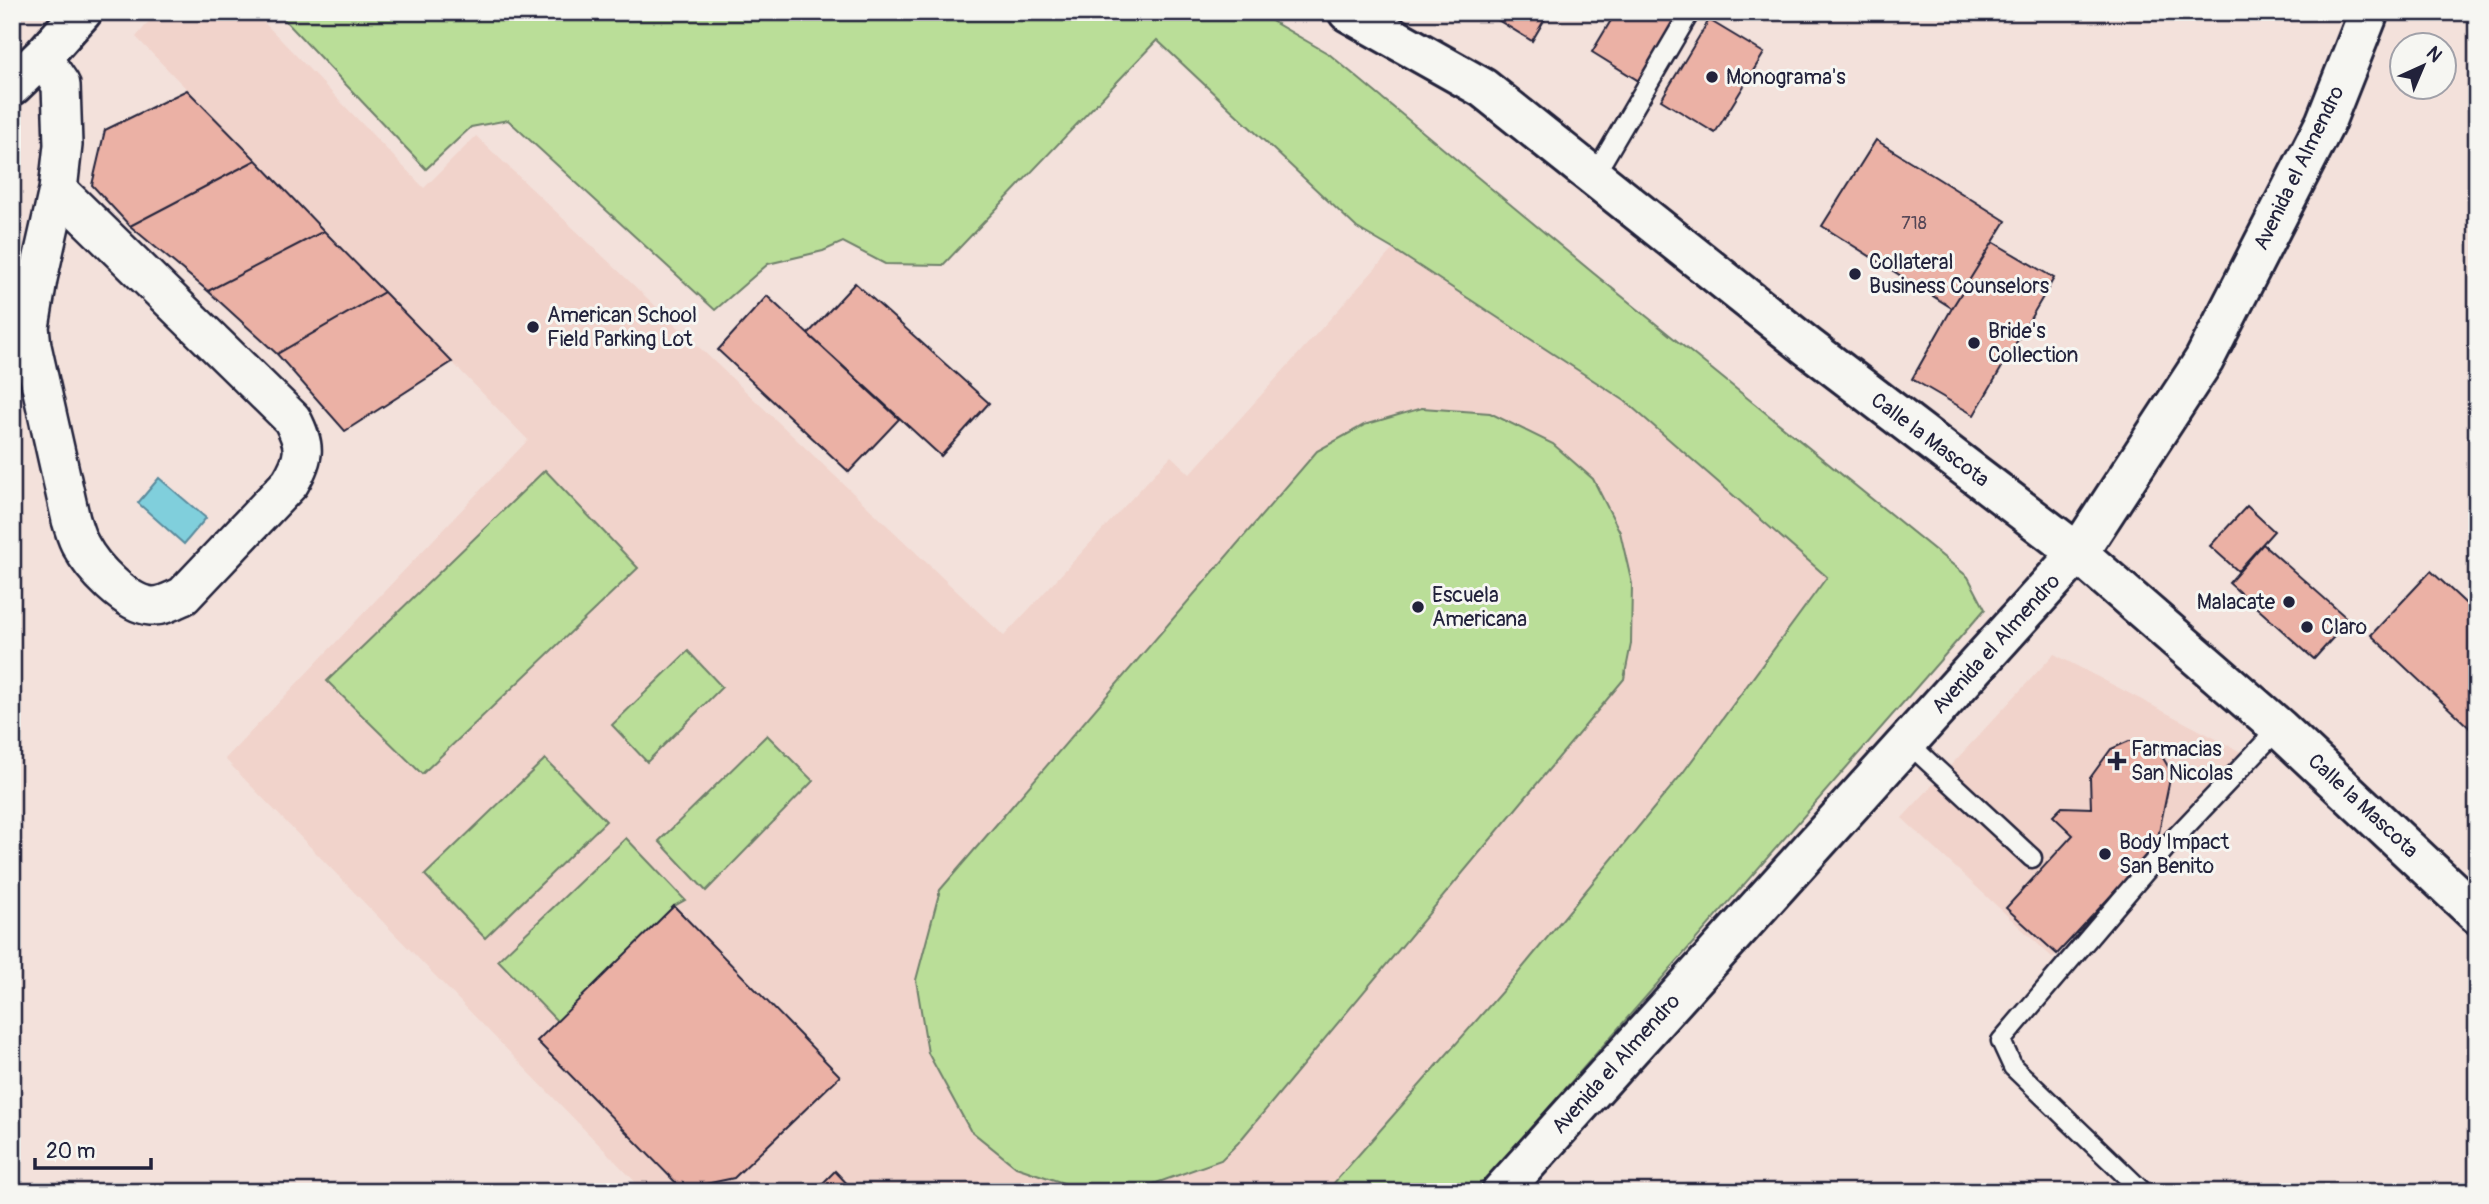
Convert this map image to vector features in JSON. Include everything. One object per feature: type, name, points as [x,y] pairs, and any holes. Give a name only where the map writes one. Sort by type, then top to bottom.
[{"type":"street","points":[[12,86],[82,12]]},
{"type":"street","name":"Calle la Mascota","points":[[1348,12],[1483,88],[1808,347],[2078,553],[2279,728],[2477,914]]},
{"type":"street","name":"Avenida el Almendro","points":[[1501,1192],[2078,553],[2204,360],[2325,123],[2369,12]]},
{"type":"street","points":[[42,57],[61,85],[63,145],[58,190],[30,327],[71,520],[79,544],[91,563],[118,589],[134,601],[151,606],[165,604],[183,596],[290,483],[300,465],[304,449],[292,419],[58,190]]},
{"type":"lane","points":[[1594,176],[1690,12]]},
{"type":"lane","points":[[2143,1192],[2012,1067],[2001,1041],[2168,845],[2279,728]]},
{"type":"lane","points":[[1907,742],[2032,858]]},
{"type":"shaded area","name":"Escuela Americana","points":[[157,12],[254,12],[424,188],[476,136],[1004,636],[1171,456],[1190,474],[1393,249],[1625,401],[1828,577],[1682,774],[1519,972],[1326,1192],[645,1192],[225,759],[528,440],[136,37]]},
{"type":"shaded area","points":[[2054,654],[2243,753],[2053,958],[1902,818]]},
{"type":"green space","points":[[277,12],[1256,12],[1329,54],[1592,272],[1968,577],[1985,609],[1475,1192],[1326,1192],[1519,972],[1682,774],[1827,577],[1625,401],[1357,228],[1157,40],[943,265],[885,264],[843,242],[823,251],[768,264],[715,310],[508,120],[471,127],[426,169]]},
{"type":"green space","points":[[1422,408],[1490,413],[1553,444],[1593,479],[1620,532],[1632,584],[1631,644],[1624,679],[1238,1143],[1221,1160],[1145,1187],[1078,1188],[1016,1167],[970,1130],[928,1053],[916,980],[940,890],[1317,451],[1364,425]]},
{"type":"green space","points":[[545,470],[638,568],[422,774],[327,681]]},
{"type":"green space","points":[[688,651],[722,687],[647,762],[612,725]]},
{"type":"green space","points":[[767,735],[813,781],[706,891],[659,841]]},
{"type":"green space","points":[[545,759],[606,821],[485,938],[425,875]]},
{"type":"green space","points":[[626,838],[685,900],[674,906],[558,1022],[498,960]]},
{"type":"water","points":[[159,478],[206,518],[184,544],[138,503]]},
{"type":"building","points":[[1485,12],[1549,12],[1532,41]]},
{"type":"building","points":[[1616,12],[1681,12],[1639,81],[1592,52]]},
{"type":"building","name":"Monograma's","points":[[1709,20],[1764,53],[1715,133],[1661,100]]},
{"type":"building","points":[[187,90],[256,160],[130,226],[92,185],[105,130]]},
{"type":"building","points":[[1876,140],[2006,221],[1952,308],[1822,226]]},
{"type":"building","points":[[256,160],[324,231],[208,291],[130,226]]},
{"type":"building","points":[[324,231],[384,292],[277,354],[208,291]]},
{"type":"building","name":"Bride's Collection","points":[[1993,242],[2054,278],[1974,415],[1912,379]]},
{"type":"building","points":[[855,283],[989,403],[941,456],[808,334]]},
{"type":"building","points":[[384,292],[452,362],[345,431],[277,354]]},
{"type":"building","points":[[767,296],[899,419],[849,472],[718,350]]},
{"type":"building","points":[[2247,506],[2274,531],[2238,571],[2210,546]]},
{"type":"building","points":[[2263,544],[2349,620],[2314,659],[2229,583]]},
{"type":"building","points":[[2431,571],[2477,614],[2477,735],[2371,635]]},
{"type":"building","points":[[2129,741],[2153,747],[2169,768],[2169,784],[2156,847],[2057,954],[2006,908],[2073,835],[2053,816],[2062,807],[2091,808],[2090,778],[2111,749]]},
{"type":"building","points":[[674,906],[840,1076],[734,1178],[682,1189],[537,1041]]},
{"type":"building","points":[[835,1171],[855,1192],[814,1192]]},
{"type":"place","name":"Monograma's","points":[[1712,77]]},
{"type":"place","name":"Collateral Business Counselors","points":[[1855,274]]},
{"type":"place","name":"American School Field Parking Lot","points":[[533,327]]},
{"type":"place","name":"Bride's Collection","points":[[1974,343]]},
{"type":"place","name":"Malacate","points":[[2289,602]]},
{"type":"place","name":"Escuela Americana","points":[[1418,607]]},
{"type":"place","name":"Claro","points":[[2307,627]]},
{"type":"place","name":"Farmacias San Nicolas","points":[[2117,761]]},
{"type":"place","name":"Body Impact San Benito","points":[[2105,854]]}]
